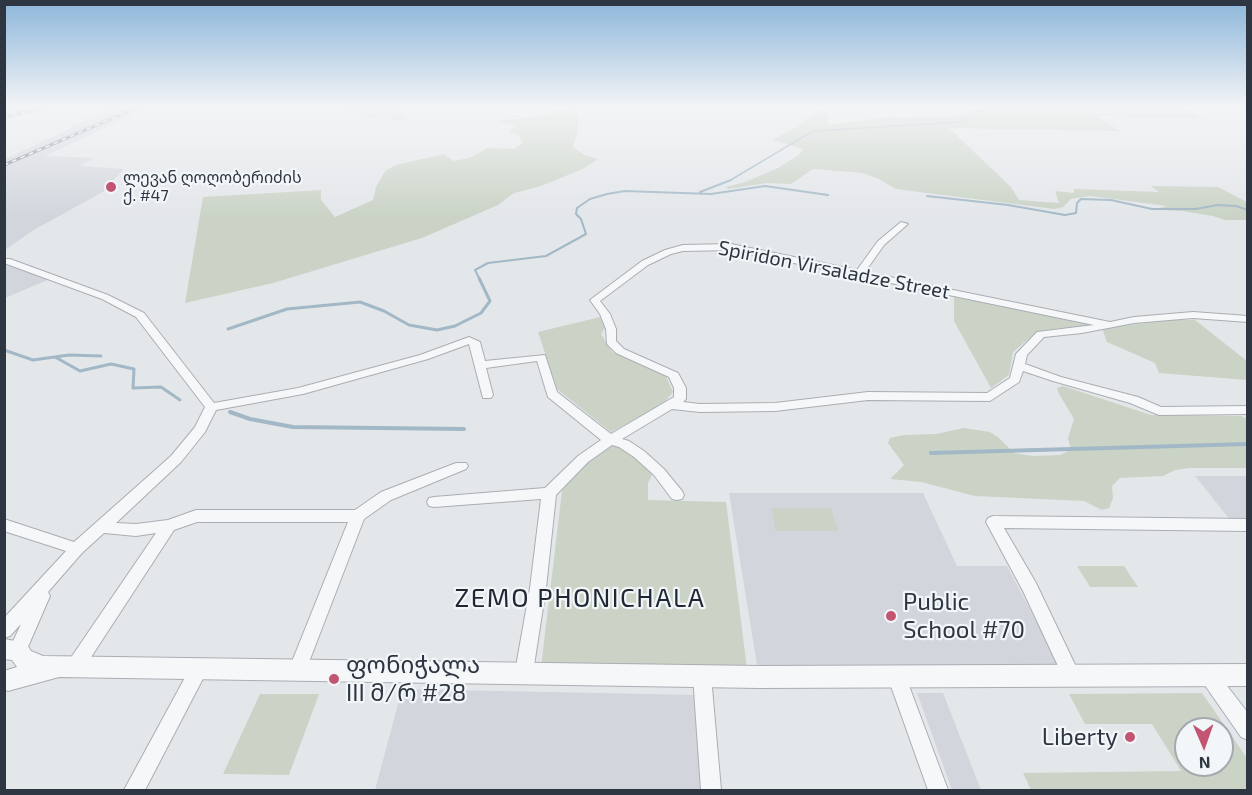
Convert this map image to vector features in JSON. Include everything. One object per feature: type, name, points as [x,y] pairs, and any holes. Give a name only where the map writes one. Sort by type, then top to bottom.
[{"type":"street","points":[[859,273],[881,243],[904,224]]},
{"type":"street","name":"Spiridon Virsaladze Street","points":[[672,405],[680,399],[680,388],[674,375],[620,351],[611,342],[611,328],[595,300],[635,270],[668,252],[683,248],[731,247],[1111,325],[1134,320],[1194,315],[1248,319]]},
{"type":"street","points":[[7,261],[105,297],[140,315],[211,407]]},
{"type":"street","points":[[524,672],[538,588],[549,493],[583,459],[656,412],[672,405],[700,408],[775,407],[868,396],[990,397],[1015,380],[1022,354],[1041,334],[1111,325]]},
{"type":"street","points":[[211,407],[299,390],[424,357],[469,340],[476,342],[487,395]]},
{"type":"street","points":[[480,365],[541,357],[552,394],[610,440],[624,444],[639,454],[659,472],[677,495]]},
{"type":"street","points":[[1020,366],[1057,379],[1134,400],[1159,411],[1248,410]]},
{"type":"street","points":[[4,631],[77,549],[176,459],[201,429],[211,407]]},
{"type":"street","points":[[298,669],[357,516],[386,496],[461,466]]},
{"type":"street","points":[[434,502],[549,493]]},
{"type":"street","points":[[101,527],[136,530],[169,526],[196,516],[357,516]]},
{"type":"street","points":[[1071,675],[1030,588],[993,522],[1248,525]]},
{"type":"street","points":[[4,525],[77,549]]},
{"type":"street","points":[[6,681],[76,665],[169,526]]},
{"type":"street","points":[[6,681],[15,673],[15,652],[50,582]]},
{"type":"street","points":[[15,652],[43,666],[702,676],[1248,675]]},
{"type":"street","points":[[134,790],[200,668]]},
{"type":"street","points":[[896,675],[938,790]]},
{"type":"street","points":[[1208,675],[1248,730]]},
{"type":"street","points":[[702,676],[711,790]]},
{"type":"shaded area","points":[[39,143],[73,143],[45,156],[95,158],[80,166],[124,169],[103,192],[32,231],[5,250],[5,159]]},
{"type":"shaded area","points":[[523,143],[574,143],[573,147],[585,155],[598,159],[583,169],[538,187],[514,193],[498,205],[422,238],[273,283],[185,303],[203,197],[321,190],[321,200],[335,217],[373,200],[376,187],[385,171],[396,165],[444,154],[453,161],[469,158],[488,148],[514,149]]},
{"type":"shaded area","points":[[783,143],[965,143],[1011,187],[1019,200],[1059,203],[1055,191],[1074,193],[1074,189],[1159,192],[1151,186],[1218,187],[1247,202],[1247,220],[1225,220],[1160,208],[1167,206],[1090,196],[1071,199],[1063,207],[1054,209],[896,189],[879,179],[862,173],[813,169],[791,184],[767,183],[728,189],[726,187],[745,182],[778,168],[800,154],[803,149]]},
{"type":"shaded area","points":[[5,265],[10,265],[50,279],[5,298]]},
{"type":"shaded area","points":[[954,297],[1098,324],[1038,331],[1013,352],[1009,375],[991,388],[954,321]]},
{"type":"shaded area","points":[[600,317],[605,328],[601,334],[612,352],[665,374],[673,392],[662,405],[611,432],[557,389],[538,332]]},
{"type":"shaded area","points":[[1173,320],[1195,320],[1247,361],[1247,380],[1159,373],[1155,363],[1107,342],[1102,328]]},
{"type":"shaded area","points":[[1063,386],[1151,415],[1241,416],[1247,419],[1247,468],[1190,468],[1175,470],[1163,476],[1120,478],[1112,486],[1113,498],[1109,508],[1102,510],[1084,501],[975,496],[921,482],[890,479],[904,465],[888,443],[890,438],[904,435],[936,434],[964,428],[990,432],[1014,453],[1033,456],[1060,455],[1071,450],[1068,438],[1074,419],[1058,392],[1057,388]]},
{"type":"shaded area","points":[[607,446],[621,446],[635,455],[652,475],[648,483],[648,500],[726,502],[747,669],[541,667],[562,491],[582,464]]},
{"type":"shaded area","points":[[1195,476],[1247,476],[1247,521],[1231,521]]},
{"type":"shaded area","name":"Public School #70","points":[[729,493],[923,493],[957,566],[1007,566],[1060,666],[757,665]]},
{"type":"shaded area","points":[[771,508],[831,508],[838,531],[776,531]]},
{"type":"shaded area","points":[[1077,566],[1124,566],[1138,587],[1090,587]]},
{"type":"shaded area","points":[[402,689],[695,695],[704,790],[375,790]]},
{"type":"shaded area","points":[[917,693],[943,693],[981,790],[952,790]]},
{"type":"shaded area","points":[[1202,693],[1219,717],[1174,717],[1174,760],[1152,724],[1085,724],[1069,694]]},
{"type":"shaded area","points":[[260,694],[319,694],[289,775],[223,774]]},
{"type":"shaded area","points":[[1234,739],[1247,758],[1247,790],[1031,790],[1023,773],[1174,771],[1174,777],[1234,777]]},
{"type":"waterway","points":[[730,180],[793,143]]},
{"type":"waterway","points":[[700,192],[730,180]]},
{"type":"waterway","points":[[479,278],[475,270],[488,263],[546,256],[586,234],[581,219],[576,214],[577,208],[590,199],[607,194],[625,191],[711,194],[765,186],[828,195]]},
{"type":"waterway","points":[[927,196],[1008,205],[1065,215],[1076,213],[1077,203],[1081,199],[1111,200],[1152,209],[1196,209],[1217,205],[1236,206],[1248,210]]},
{"type":"waterway","points":[[228,329],[287,309],[360,302],[384,311],[409,325],[437,330],[455,326],[481,313],[490,301],[479,278]]},
{"type":"waterway","points":[[4,350],[33,360],[69,355],[101,356]]},
{"type":"waterway","points":[[55,357],[80,371],[111,364],[134,369],[133,388],[161,387],[180,400]]},
{"type":"waterway","points":[[230,412],[250,419],[293,427],[464,429]]},
{"type":"waterway","points":[[931,453],[1248,444]]},
{"type":"railway","points":[[4,165],[55,143]]},
{"type":"place","name":"ლევან ღოღობერიძის ქ. #47","points":[[111,187]]},
{"type":"place","name":"Public School #70","points":[[891,616]]},
{"type":"place","name":"ფონიჭალა III მ/რ #28","points":[[334,679]]},
{"type":"place","name":"Liberty","points":[[1130,737]]},
{"type":"district","name":"ZEMO PHONICHALA","points":[[580,598]]}]
